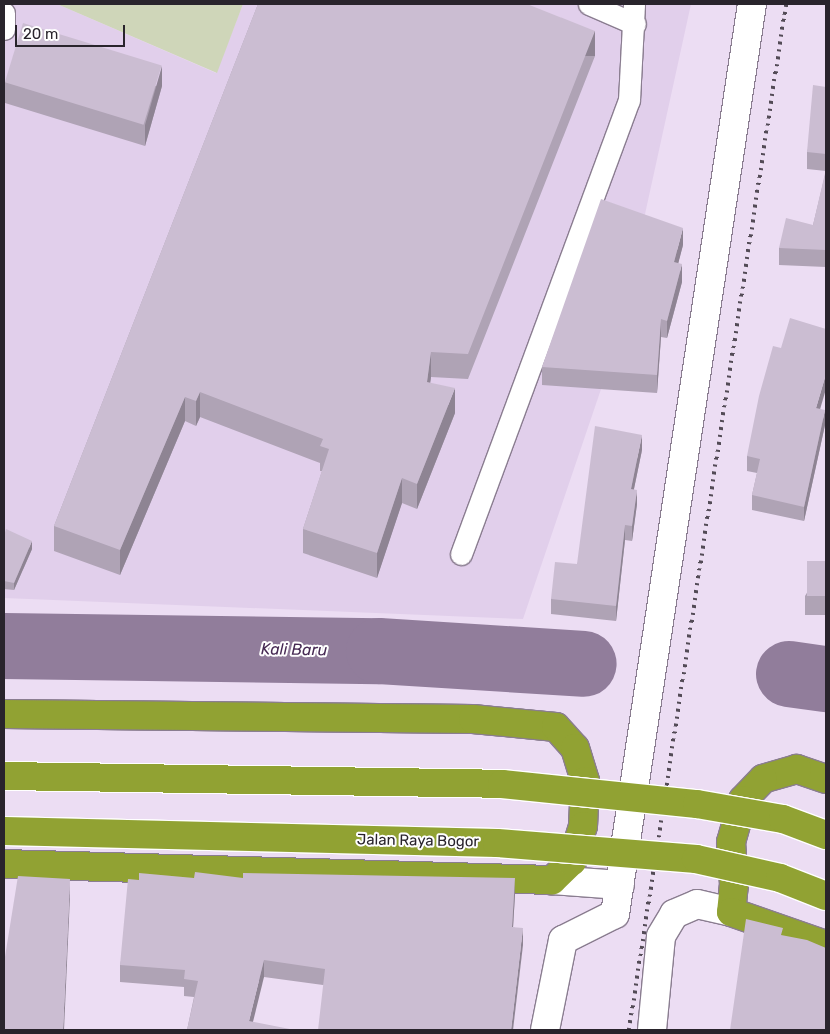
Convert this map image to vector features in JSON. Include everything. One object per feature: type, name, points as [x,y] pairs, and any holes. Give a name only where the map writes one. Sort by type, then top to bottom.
[{"type":"highway","points":[[4,714],[473,719],[556,727],[575,748],[585,781],[583,826],[572,861],[552,880],[4,864]]},
{"type":"highway","points":[[826,779],[796,769],[763,778],[743,800],[731,842],[734,884],[730,912],[826,945]]},
{"type":"highway","points":[[4,776],[502,784],[697,804],[783,819],[826,834]]},
{"type":"highway","name":"Jalan Raya Bogor","points":[[4,831],[498,843],[696,859],[780,878],[826,896]]},
{"type":"street","points":[[545,1030],[563,940],[615,914],[752,4]]},
{"type":"street","points":[[552,880],[620,885]]},
{"type":"street","points":[[652,1030],[661,936],[674,914],[697,904],[730,912]]},
{"type":"lane","points":[[461,554],[629,100],[634,14],[589,4]]},
{"type":"lane","points":[[4,13],[4,29]]},
{"type":"shaded area","points":[[4,4],[57,4],[216,73],[243,4],[691,4],[617,342],[523,619],[4,598]]},
{"type":"green space","points":[[57,4],[243,4],[217,73]]},
{"type":"building","points":[[258,4],[527,4],[595,31],[468,354],[431,352],[427,382],[455,388],[417,484],[402,478],[377,553],[303,529],[329,449],[320,446],[323,439],[200,392],[196,401],[185,397],[120,550],[54,526]]},
{"type":"building","points":[[23,23],[162,65],[144,125],[5,82]]},
{"type":"building","points":[[813,85],[826,87],[826,154],[807,152]]},
{"type":"building","points":[[826,169],[826,250],[779,248],[786,218],[813,225]]},
{"type":"building","points":[[601,199],[683,228],[674,262],[682,264],[667,321],[661,319],[657,375],[542,367]]},
{"type":"building","points":[[790,318],[826,329],[826,374],[816,408],[825,410],[804,507],[752,495],[760,459],[747,456],[759,396],[773,346],[781,348]]},
{"type":"building","points":[[595,426],[642,435],[631,489],[637,490],[632,526],[625,525],[616,606],[551,599],[555,562],[577,564]]},
{"type":"building","points":[[6,529],[32,541],[14,583],[4,581],[4,536]]},
{"type":"building","points":[[807,561],[826,561],[826,596],[807,596]]},
{"type":"building","points":[[195,872],[243,878],[243,873],[515,878],[512,927],[523,928],[511,1030],[318,1030],[325,969],[264,960],[249,1021],[295,1030],[187,1030],[198,981],[184,979],[185,970],[120,965],[128,879],[139,880],[139,873],[194,878]]},
{"type":"building","points":[[18,876],[70,879],[63,1030],[4,1030],[4,963]]},
{"type":"building","points":[[746,919],[783,928],[781,935],[807,940],[826,948],[826,1030],[730,1030]]},
{"type":"waterway","name":"Kali Baru","points":[[4,646],[379,651],[584,664]]},
{"type":"waterway","name":"Kali Baru","points":[[789,674],[826,679]]},
{"type":"railway","points":[[629,1030],[786,4]]}]
